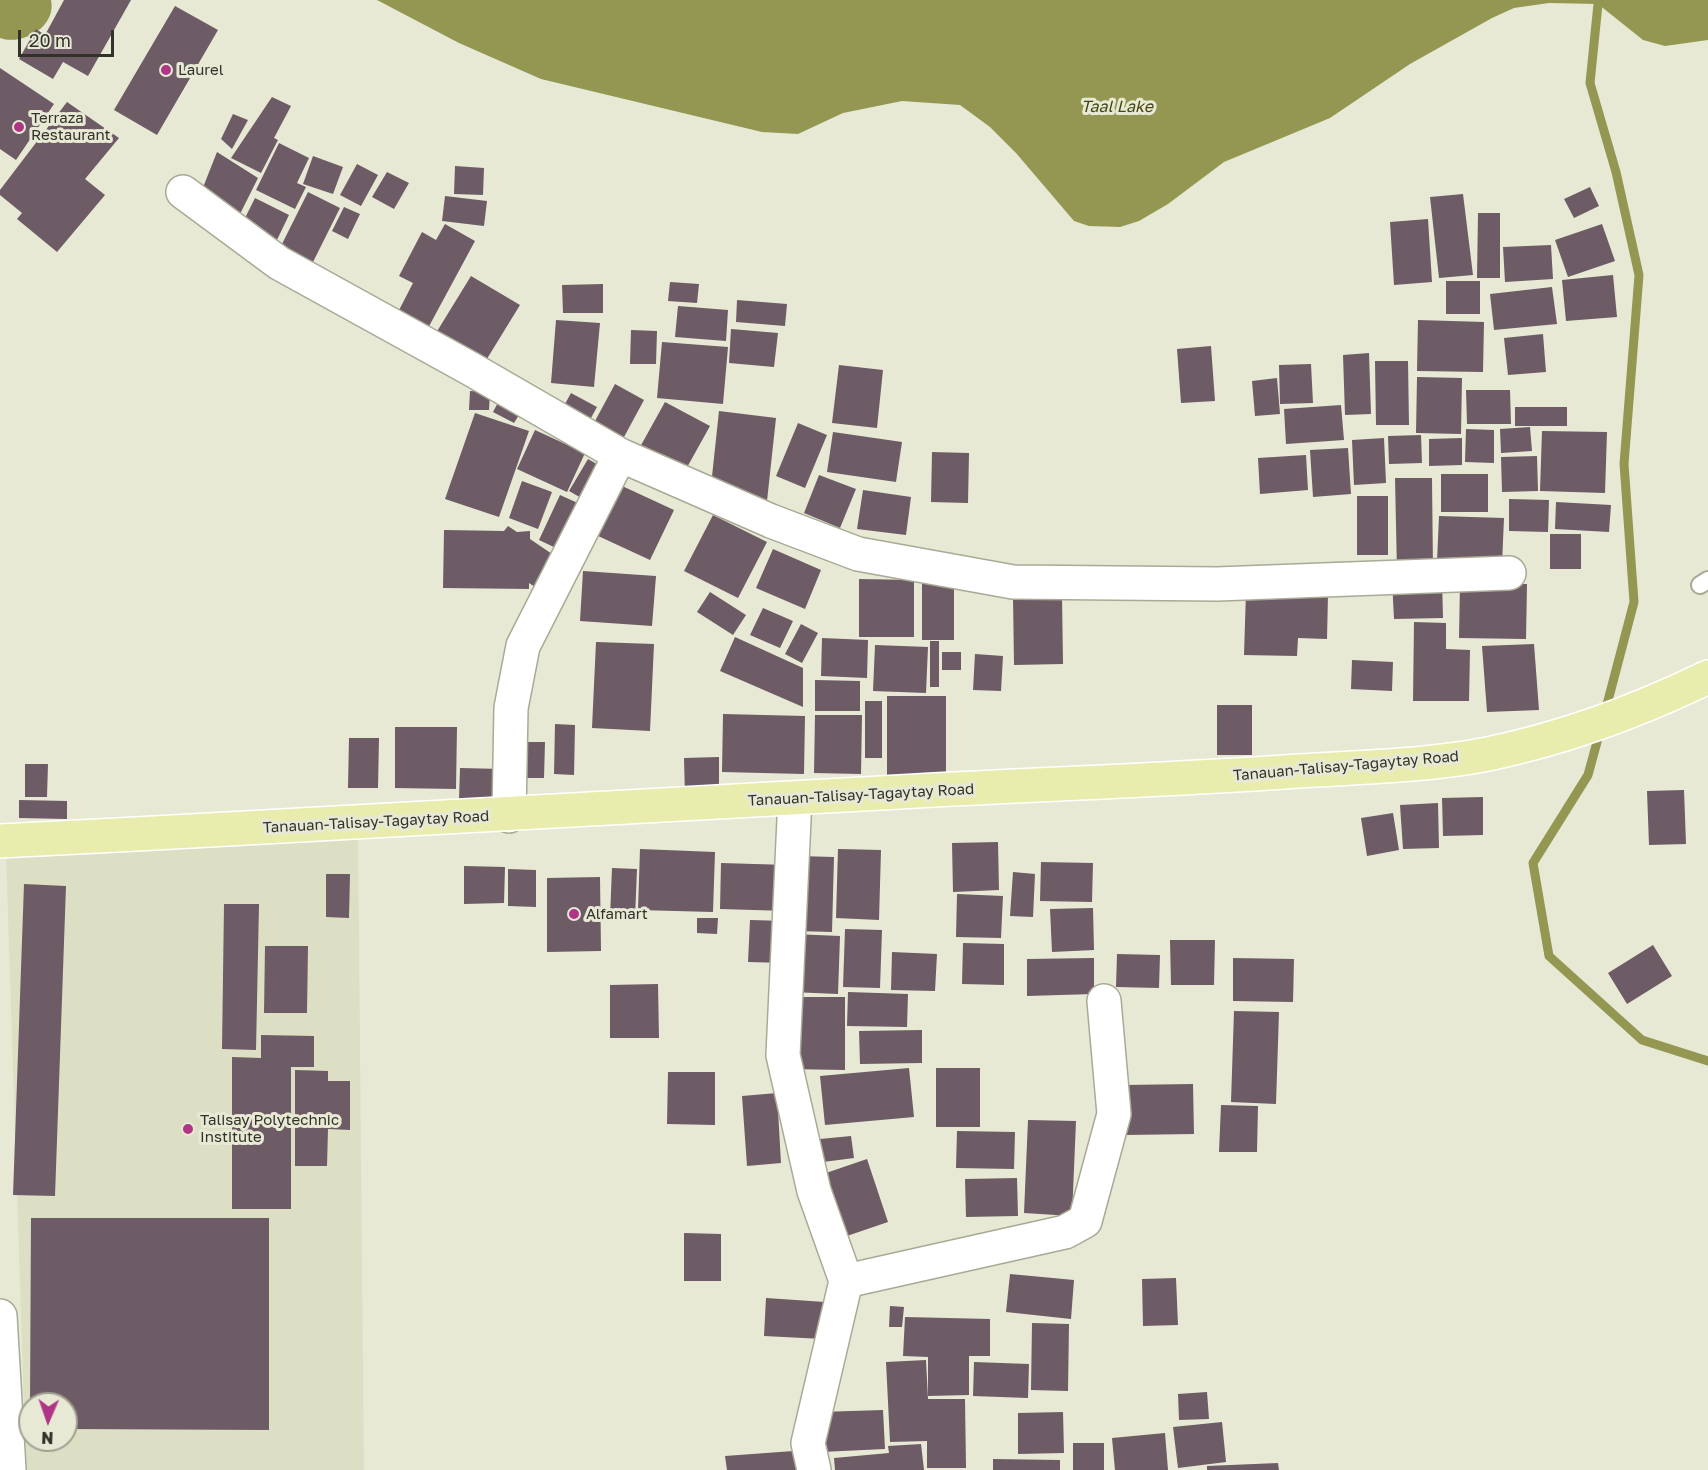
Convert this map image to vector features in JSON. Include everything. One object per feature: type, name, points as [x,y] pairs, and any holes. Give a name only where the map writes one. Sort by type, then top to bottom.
[{"type":"main road","name":"Tanauan-Talisay-Tagaytay Road","points":[[0,841],[509,816],[1380,766],[1484,755],[1554,738],[1647,706],[1708,677]]},
{"type":"street","points":[[183,192],[279,263],[471,369],[620,455],[771,521],[858,554],[1013,582],[1217,584],[1509,573]]},
{"type":"street","points":[[509,816],[511,708],[523,646],[620,455]]},
{"type":"street","points":[[795,798],[783,1055],[814,1191],[846,1281],[808,1443],[814,1470]]},
{"type":"street","points":[[846,1281],[1065,1232],[1085,1221],[1114,1114],[1104,1001]]},
{"type":"street","points":[[0,1316],[2,1393],[9,1470]]},
{"type":"shaded area","name":"Talisay Polytechnic Institute","points":[[358,837],[364,1470],[26,1470],[25,1452],[78,1452],[78,1392],[23,1392],[6,853]]},
{"type":"water","points":[[0,0],[51,0],[49,18],[43,26],[27,37],[9,40],[0,38]]},
{"type":"water","name":"Taal Lake","points":[[377,0],[1708,0],[1708,40],[1665,46],[1643,40],[1598,4],[1549,3],[1514,8],[1410,64],[1330,118],[1224,162],[1168,204],[1139,221],[1120,227],[1089,226],[1074,221],[1016,153],[990,127],[960,105],[902,101],[843,113],[798,134],[762,132],[541,79],[459,43]]},
{"type":"building","points":[[64,0],[131,0],[88,76],[63,62],[53,79],[19,59],[36,29],[45,35]]},
{"type":"building","name":"Laurel","points":[[175,6],[218,30],[157,135],[114,110]]},
{"type":"building","name":"Terraza Restaurant","points":[[0,68],[54,104],[16,160],[0,149]]},
{"type":"building","points":[[272,97],[291,106],[274,138],[278,140],[261,173],[231,158]]},
{"type":"building","points":[[67,102],[119,138],[85,179],[105,195],[57,252],[17,219],[22,213],[0,195],[0,190]]},
{"type":"building","points":[[233,114],[248,120],[232,149],[221,139]]},
{"type":"building","points":[[279,143],[309,158],[297,183],[306,187],[295,209],[256,190]]},
{"type":"building","points":[[217,152],[258,178],[233,228],[202,190]]},
{"type":"building","points":[[313,156],[343,167],[333,194],[303,184]]},
{"type":"building","points":[[357,164],[378,175],[361,206],[340,195]]},
{"type":"building","points":[[455,166],[484,168],[483,195],[454,194]]},
{"type":"building","points":[[387,172],[409,183],[394,209],[372,197]]},
{"type":"building","points":[[1590,187],[1599,206],[1574,218],[1564,199]]},
{"type":"building","points":[[308,192],[340,208],[312,264],[280,248]]},
{"type":"building","points":[[1463,194],[1473,275],[1439,278],[1430,197]]},
{"type":"building","points":[[445,196],[487,201],[484,226],[442,221]]},
{"type":"building","points":[[255,198],[289,215],[274,246],[239,230]]},
{"type":"building","points":[[344,207],[360,214],[348,239],[332,231]]},
{"type":"building","points":[[1478,213],[1500,213],[1500,278],[1477,278]]},
{"type":"building","points":[[1428,219],[1432,282],[1394,285],[1390,222]]},
{"type":"building","points":[[445,224],[475,241],[427,330],[397,314],[413,283],[399,276],[422,232],[436,240]]},
{"type":"building","points":[[1602,224],[1615,261],[1568,277],[1555,240]]},
{"type":"building","points":[[1551,245],[1553,279],[1505,282],[1503,247]]},
{"type":"building","points":[[1613,275],[1617,317],[1566,321],[1562,280]]},
{"type":"building","points":[[471,276],[520,305],[485,362],[436,333]]},
{"type":"building","points":[[1446,281],[1480,281],[1480,314],[1446,314]]},
{"type":"building","points":[[670,282],[699,284],[697,303],[668,301]]},
{"type":"building","points":[[603,284],[603,313],[563,313],[562,285]]},
{"type":"building","points":[[1552,287],[1557,324],[1494,330],[1490,294]]},
{"type":"building","points":[[737,300],[787,304],[785,326],[736,322]]},
{"type":"building","points":[[678,306],[728,310],[726,341],[675,337]]},
{"type":"building","points":[[556,320],[600,323],[594,387],[551,383]]},
{"type":"building","points":[[1418,320],[1484,322],[1483,372],[1417,371]]},
{"type":"building","points":[[731,329],[778,333],[774,367],[729,363]]},
{"type":"building","points":[[631,330],[657,331],[656,364],[630,364]]},
{"type":"building","points":[[1543,334],[1546,372],[1508,375],[1504,338]]},
{"type":"building","points":[[662,342],[728,347],[723,404],[657,398]]},
{"type":"building","points":[[1211,346],[1215,401],[1181,403],[1177,349]]},
{"type":"building","points":[[1369,353],[1371,414],[1345,415],[1343,355]]},
{"type":"building","points":[[1375,361],[1408,361],[1409,425],[1376,425]]},
{"type":"building","points":[[1311,364],[1313,403],[1280,404],[1279,365]]},
{"type":"building","points":[[839,365],[883,370],[877,428],[832,423]]},
{"type":"building","points":[[1417,377],[1462,378],[1461,434],[1416,433]]},
{"type":"building","points":[[1277,378],[1280,414],[1255,416],[1252,381]]},
{"type":"building","points":[[615,384],[644,400],[624,437],[595,421]]},
{"type":"building","points":[[1466,390],[1510,390],[1511,424],[1467,424]]},
{"type":"building","points":[[470,391],[490,392],[489,410],[469,410]]},
{"type":"building","points":[[571,393],[597,407],[586,427],[560,413]]},
{"type":"building","points":[[502,395],[524,407],[514,423],[493,412]]},
{"type":"building","points":[[665,402],[710,426],[685,471],[640,447]]},
{"type":"building","points":[[1341,405],[1344,440],[1286,444],[1284,409]]},
{"type":"building","points":[[1515,407],[1567,407],[1567,426],[1515,426]]},
{"type":"building","points":[[719,411],[776,418],[767,501],[710,495]]},
{"type":"building","points":[[475,413],[529,431],[499,517],[445,499]]},
{"type":"building","points":[[798,423],[827,435],[805,488],[776,476]]},
{"type":"building","points":[[1530,427],[1532,451],[1501,453],[1500,429]]},
{"type":"building","points":[[1466,429],[1494,430],[1494,463],[1465,462]]},
{"type":"building","points":[[535,430],[585,453],[567,492],[517,469]]},
{"type":"building","points":[[1542,431],[1607,432],[1605,493],[1540,491]]},
{"type":"building","points":[[833,432],[902,442],[896,482],[827,472]]},
{"type":"building","points":[[1421,435],[1422,463],[1389,464],[1388,436]]},
{"type":"building","points":[[1384,438],[1386,483],[1354,485],[1352,440]]},
{"type":"building","points":[[1462,438],[1462,465],[1429,466],[1429,439]]},
{"type":"building","points":[[1348,448],[1351,494],[1313,497],[1310,450]]},
{"type":"building","points":[[932,452],[969,453],[968,503],[931,502]]},
{"type":"building","points":[[1306,455],[1308,490],[1260,494],[1258,458]]},
{"type":"building","points":[[1537,456],[1538,491],[1502,492],[1501,457]]},
{"type":"building","points":[[588,459],[609,471],[590,503],[569,491]]},
{"type":"building","points":[[1441,474],[1488,474],[1488,512],[1441,512]]},
{"type":"building","points":[[819,475],[856,489],[840,528],[804,513]]},
{"type":"building","points":[[1395,478],[1432,478],[1433,571],[1397,572]]},
{"type":"building","points":[[522,481],[552,492],[538,529],[509,518]]},
{"type":"building","points":[[620,485],[674,510],[650,560],[596,535]]},
{"type":"building","points":[[863,490],[911,497],[906,535],[857,529]]},
{"type":"building","points":[[560,495],[580,504],[558,549],[539,540]]},
{"type":"building","points":[[1357,496],[1388,496],[1388,555],[1357,555]]},
{"type":"building","points":[[1509,499],[1549,500],[1548,532],[1509,531]]},
{"type":"building","points":[[1556,502],[1611,505],[1609,532],[1555,529]]},
{"type":"building","points":[[713,515],[767,542],[738,598],[684,571]]},
{"type":"building","points":[[1439,516],[1504,518],[1502,564],[1437,562]]},
{"type":"building","points":[[508,526],[517,532],[530,531],[530,539],[555,556],[535,587],[529,583],[529,589],[443,588],[444,530],[504,531]]},
{"type":"building","points":[[1550,534],[1581,534],[1581,569],[1550,569]]},
{"type":"building","points":[[773,549],[821,570],[805,609],[756,588]]},
{"type":"building","points":[[583,571],[656,576],[652,626],[580,621]]},
{"type":"building","points":[[859,579],[914,580],[914,637],[859,637]]},
{"type":"building","points":[[1442,579],[1443,618],[1394,619],[1392,580]]},
{"type":"building","points":[[922,581],[954,581],[954,640],[922,640]]},
{"type":"building","points":[[1460,583],[1527,584],[1526,639],[1459,638]]},
{"type":"building","points":[[1246,591],[1328,594],[1327,639],[1298,638],[1297,656],[1244,655]]},
{"type":"building","points":[[710,592],[746,615],[733,635],[697,612]]},
{"type":"building","points":[[1062,596],[1063,664],[1014,665],[1013,597]]},
{"type":"building","points":[[763,608],[793,621],[780,648],[750,635]]},
{"type":"building","points":[[1414,622],[1446,623],[1446,649],[1470,650],[1469,701],[1413,701]]},
{"type":"building","points":[[801,624],[818,633],[802,663],[785,654]]},
{"type":"building","points":[[735,637],[803,668],[803,707],[720,671]]},
{"type":"building","points":[[822,638],[868,640],[867,678],[821,676]]},
{"type":"building","points":[[930,641],[939,641],[939,687],[930,687]]},
{"type":"building","points":[[596,642],[654,644],[650,731],[592,728]]},
{"type":"building","points":[[1534,644],[1539,710],[1487,712],[1482,646]]},
{"type":"building","points":[[875,645],[928,647],[926,693],[873,691]]},
{"type":"building","points":[[942,652],[961,652],[961,670],[942,670]]},
{"type":"building","points":[[975,654],[1003,656],[1001,691],[973,690]]},
{"type":"building","points":[[1352,660],[1393,662],[1392,691],[1351,689]]},
{"type":"building","points":[[815,680],[860,681],[860,711],[815,711]]},
{"type":"building","points":[[887,696],[946,696],[946,777],[887,777]]},
{"type":"building","points":[[865,701],[882,701],[882,758],[865,758]]},
{"type":"building","points":[[1217,705],[1252,705],[1252,755],[1217,755]]},
{"type":"building","points":[[723,714],[805,716],[804,774],[722,772]]},
{"type":"building","points":[[815,715],[862,715],[861,774],[814,773]]},
{"type":"building","points":[[555,724],[575,725],[574,775],[554,774]]},
{"type":"building","points":[[395,727],[457,727],[456,789],[395,788]]},
{"type":"building","points":[[349,738],[379,738],[378,788],[348,788]]},
{"type":"building","points":[[522,742],[545,742],[544,778],[521,778]]},
{"type":"building","points":[[719,757],[719,795],[685,796],[684,758]]},
{"type":"building","points":[[25,764],[48,764],[47,797],[25,797]]},
{"type":"building","points":[[460,768],[502,769],[501,799],[459,799]]},
{"type":"building","points":[[1684,790],[1686,844],[1649,845],[1647,791]]},
{"type":"building","points":[[1483,797],[1483,835],[1443,836],[1442,798]]},
{"type":"building","points":[[19,800],[67,801],[67,819],[19,818]]},
{"type":"building","points":[[1438,803],[1439,848],[1403,849],[1400,805]]},
{"type":"building","points":[[1393,813],[1399,850],[1367,856],[1361,818]]},
{"type":"building","points":[[998,842],[999,890],[953,892],[952,843]]},
{"type":"building","points":[[640,849],[715,852],[713,912],[638,910]]},
{"type":"building","points":[[838,849],[881,850],[879,920],[836,918]]},
{"type":"building","points":[[798,856],[834,857],[832,932],[796,931]]},
{"type":"building","points":[[1041,862],[1093,863],[1092,902],[1040,901]]},
{"type":"building","points":[[721,863],[788,865],[787,911],[720,909]]},
{"type":"building","points":[[464,866],[505,867],[504,903],[464,904]]},
{"type":"building","points":[[612,868],[637,869],[635,918],[610,917]]},
{"type":"building","points":[[508,869],[536,870],[536,907],[508,906]]},
{"type":"building","points":[[1013,872],[1035,874],[1033,917],[1010,916]]},
{"type":"building","points":[[326,874],[350,874],[349,918],[326,917]]},
{"type":"building","name":"Alfamart","points":[[600,877],[601,951],[547,952],[547,878]]},
{"type":"building","points":[[24,884],[66,886],[55,1196],[13,1195]]},
{"type":"building","points":[[957,894],[1003,896],[1001,938],[956,937]]},
{"type":"building","points":[[224,904],[259,904],[256,1050],[222,1049]]},
{"type":"building","points":[[1093,908],[1094,950],[1052,952],[1050,909]]},
{"type":"building","points":[[697,918],[718,918],[717,934],[697,933]]},
{"type":"building","points":[[750,920],[786,921],[785,963],[748,962]]},
{"type":"building","points":[[845,929],[882,930],[880,988],[843,987]]},
{"type":"building","points":[[793,934],[840,936],[838,994],[791,992]]},
{"type":"building","points":[[1170,940],[1215,940],[1214,985],[1171,985]]},
{"type":"building","points":[[963,943],[1004,944],[1004,985],[962,984]]},
{"type":"building","points":[[1653,945],[1672,976],[1627,1004],[1608,973]]},
{"type":"building","points":[[265,946],[308,946],[307,1013],[264,1013]]},
{"type":"building","points":[[892,952],[937,954],[935,991],[891,990]]},
{"type":"building","points":[[1117,954],[1160,955],[1159,988],[1116,987]]},
{"type":"building","points":[[1094,958],[1094,994],[1027,996],[1027,959]]},
{"type":"building","points":[[1233,958],[1294,959],[1293,1002],[1233,1001]]},
{"type":"building","points":[[658,984],[659,1038],[610,1038],[610,985]]},
{"type":"building","points":[[848,992],[908,994],[907,1027],[847,1026]]},
{"type":"building","points":[[787,997],[845,997],[845,1070],[786,1069]]},
{"type":"building","points":[[1234,1011],[1279,1012],[1276,1104],[1231,1102]]},
{"type":"building","points":[[922,1030],[922,1063],[860,1064],[859,1031]]},
{"type":"building","points":[[261,1035],[314,1036],[314,1067],[291,1067],[291,1209],[232,1209],[232,1057],[261,1058]]},
{"type":"building","points":[[909,1068],[914,1117],[825,1125],[820,1076]]},
{"type":"building","points":[[936,1068],[980,1068],[980,1127],[936,1127]]},
{"type":"building","points":[[295,1070],[328,1071],[328,1081],[350,1081],[350,1130],[328,1129],[327,1166],[295,1166]]},
{"type":"building","points":[[668,1072],[715,1072],[715,1125],[667,1124]]},
{"type":"building","points":[[1193,1084],[1194,1134],[1125,1135],[1123,1085]]},
{"type":"building","points":[[777,1093],[781,1163],[747,1166],[742,1096]]},
{"type":"building","points":[[1221,1105],[1258,1106],[1257,1152],[1219,1152]]},
{"type":"building","points":[[1028,1120],[1076,1121],[1072,1216],[1024,1213]]},
{"type":"building","points":[[957,1131],[1015,1132],[1014,1169],[956,1168]]},
{"type":"building","points":[[851,1136],[854,1158],[823,1162],[820,1139]]},
{"type":"building","points":[[867,1159],[888,1222],[844,1237],[823,1174]]},
{"type":"building","points":[[1017,1178],[1018,1216],[966,1217],[965,1179]]},
{"type":"building","points":[[31,1218],[269,1218],[269,1430],[78,1429],[78,1392],[30,1392]]},
{"type":"building","points":[[684,1233],[721,1234],[721,1281],[684,1281]]},
{"type":"building","points":[[1010,1274],[1074,1280],[1071,1319],[1006,1312]]},
{"type":"building","points":[[1176,1278],[1178,1325],[1143,1326],[1142,1279]]},
{"type":"building","points":[[766,1298],[825,1302],[823,1339],[764,1336]]},
{"type":"building","points":[[890,1306],[904,1307],[902,1327],[889,1327]]},
{"type":"building","points":[[905,1317],[990,1319],[990,1356],[969,1356],[969,1395],[928,1396],[928,1357],[903,1356]]},
{"type":"building","points":[[1032,1323],[1069,1324],[1068,1391],[1031,1390]]},
{"type":"building","points":[[926,1360],[928,1399],[965,1399],[966,1468],[927,1468],[927,1441],[890,1442],[886,1362]]},
{"type":"building","points":[[974,1362],[1029,1364],[1028,1398],[973,1396]]},
{"type":"building","points":[[1207,1392],[1209,1419],[1179,1420],[1178,1394]]},
{"type":"building","points":[[883,1410],[885,1449],[821,1452],[819,1412]]},
{"type":"building","points":[[1063,1412],[1064,1453],[1018,1454],[1018,1413]]},
{"type":"building","points":[[1222,1422],[1226,1462],[1178,1468],[1173,1427]]},
{"type":"building","points":[[1165,1433],[1168,1470],[1115,1470],[1112,1438]]},
{"type":"building","points":[[1073,1443],[1104,1443],[1104,1470],[1073,1470]]},
{"type":"building","points":[[921,1444],[924,1470],[835,1470],[834,1458],[889,1453],[888,1446]]},
{"type":"building","points":[[807,1450],[808,1470],[727,1470],[725,1456]]},
{"type":"building","points":[[993,1459],[1060,1460],[1060,1470],[993,1470]]},
{"type":"building","points":[[1278,1463],[1279,1470],[1207,1470],[1207,1466]]},
{"type":"waterway","points":[[1598,4],[1590,83],[1616,172],[1639,275],[1624,464],[1634,602],[1605,712]]},
{"type":"waterway","points":[[1600,731],[1588,775],[1533,863],[1549,956],[1642,1040],[1708,1061]]},
{"type":"place","name":"Laurel","points":[[166,70]]},
{"type":"place","name":"Terraza Restaurant","points":[[19,127]]},
{"type":"place","name":"Alfamart","points":[[574,914]]},
{"type":"place","name":"Talisay Polytechnic Institute","points":[[188,1129]]}]
